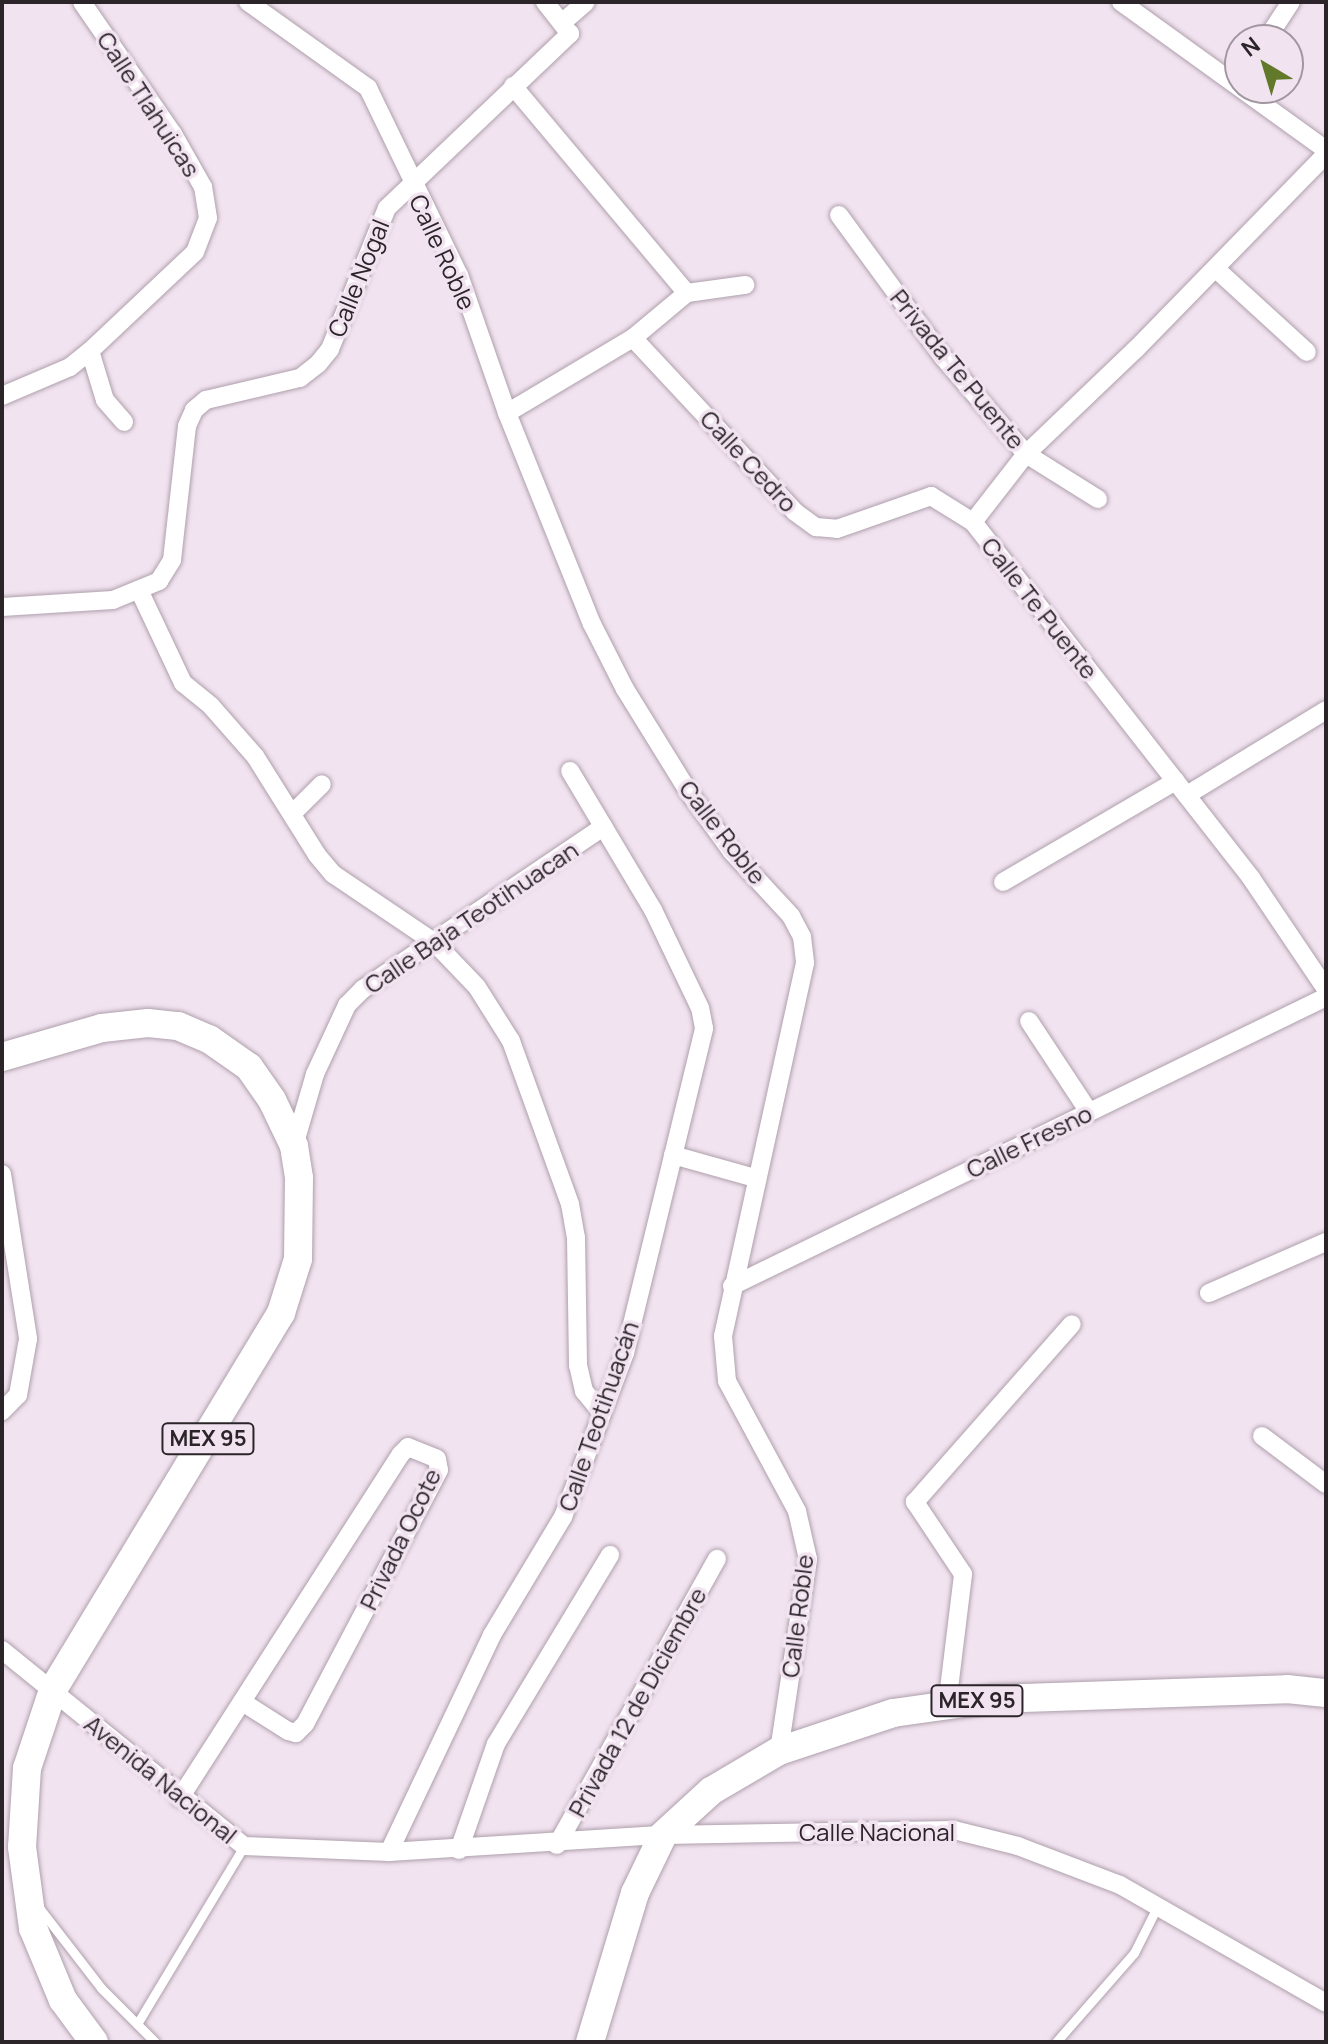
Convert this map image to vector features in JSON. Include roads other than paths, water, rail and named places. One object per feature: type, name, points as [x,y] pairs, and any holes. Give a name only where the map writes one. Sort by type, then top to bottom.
[{"type":"main road","name":"MEX 95","points":[[2,1057],[102,1028],[178,1026],[209,1039],[249,1067],[294,1146],[301,1222],[298,1259],[281,1313],[53,1690],[27,1768],[22,1847],[26,1889],[46,1967],[94,2042]]},
{"type":"main road","name":"MEX 95","points":[[590,2042],[635,1893],[663,1835],[711,1791],[779,1751],[863,1721],[947,1705],[1287,1689],[1326,1693]]},
{"type":"street","name":"Calle Tlahuicas","points":[[2,396],[70,367],[90,351],[195,252],[208,218],[203,187],[173,134],[82,2]]},
{"type":"street","name":"Calle Roble","points":[[248,2],[368,88],[410,182],[459,275],[507,413],[592,624],[625,689],[688,791],[732,852],[791,916],[802,937],[805,963],[755,1178],[723,1336],[727,1381],[797,1511],[808,1559],[779,1751]]},
{"type":"street","points":[[545,2],[567,28]]},
{"type":"street","name":"Calle Nogal","points":[[140,592],[159,581],[172,560],[187,426],[194,410],[206,400],[300,378],[318,364],[330,349],[387,208],[410,182],[513,86],[567,28],[586,2]]},
{"type":"street","points":[[1121,2],[1224,73]]},
{"type":"street","points":[[1277,24],[1291,2]]},
{"type":"street","points":[[513,86],[687,293]]},
{"type":"street","points":[[1265,104],[1326,152]]},
{"type":"street","name":"Calle Te Puente","points":[[1326,152],[1216,269],[1026,454],[973,522],[1251,878],[1326,989]]},
{"type":"street","name":"Privada Te Puente","points":[[839,215],[943,357],[1026,454],[1098,499]]},
{"type":"street","points":[[1216,269],[1307,352]]},
{"type":"street","points":[[507,413],[633,338],[687,293],[745,285]]},
{"type":"street","name":"Calle Cedro","points":[[633,338],[795,512],[816,527],[837,529],[931,496],[973,522]]},
{"type":"street","points":[[90,351],[105,400],[124,422]]},
{"type":"street","points":[[2,607],[113,600],[140,592],[183,683],[211,706],[255,756],[333,874],[434,942],[477,987],[511,1041],[565,1189],[576,1237],[578,1365],[584,1391],[600,1411]]},
{"type":"street","points":[[1003,882],[1326,710]]},
{"type":"street","name":"Calle Teotihuacán","points":[[389,1852],[492,1635],[563,1517],[600,1411],[625,1353],[704,1028],[700,1008],[653,910],[570,771]]},
{"type":"street","points":[[292,814],[322,784]]},
{"type":"street","name":"Calle Baja Teotihuacan","points":[[294,1146],[315,1074],[347,1005],[603,827]]},
{"type":"street","name":"Calle Fresno","points":[[732,1286],[1326,997]]},
{"type":"street","points":[[1029,1021],[1089,1112]]},
{"type":"street","points":[[673,1155],[755,1178]]},
{"type":"street","points":[[2,1174],[28,1339],[18,1395],[2,1411]]},
{"type":"street","points":[[1209,1293],[1326,1242]]},
{"type":"street","points":[[947,1705],[963,1574],[915,1502],[1072,1324]]},
{"type":"street","points":[[1262,1436],[1326,1484]]},
{"type":"street","name":"Privada Ocote","points":[[180,1798],[244,1703],[401,1454],[408,1447],[437,1459],[439,1470],[305,1724],[296,1733],[288,1731],[244,1703]]},
{"type":"street","points":[[459,1850],[496,1744],[610,1555]]},
{"type":"street","name":"Privada 12 de Diciembre","points":[[557,1845],[717,1559]]},
{"type":"street","name":"Avenida Nacional","points":[[2,1650],[180,1798],[244,1846],[389,1852]]},
{"type":"street","name":"Calle Nacional","points":[[389,1852],[557,1845],[663,1835],[954,1830],[1018,1846],[1158,1905],[1326,2003]]},
{"type":"lane","points":[[137,2024],[244,1846]]},
{"type":"lane","points":[[26,1889],[101,1988],[155,2042]]},
{"type":"lane","points":[[1056,2042],[1134,1953],[1158,1905]]}]
